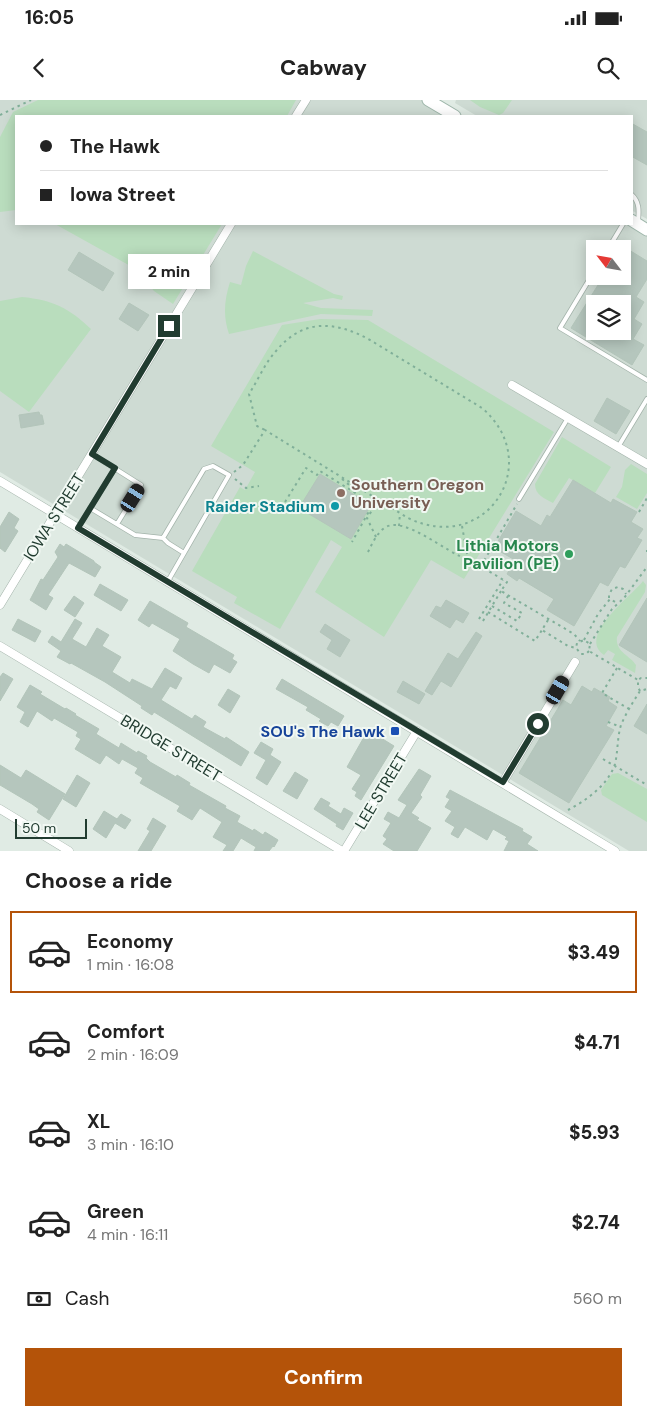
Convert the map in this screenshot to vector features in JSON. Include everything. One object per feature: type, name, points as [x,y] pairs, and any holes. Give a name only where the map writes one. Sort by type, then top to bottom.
[{"type":"street","points":[[297,115],[306,100]]},
{"type":"street","points":[[428,100],[453,115]]},
{"type":"street","name":"IOWA STREET","points":[[0,605],[230,225]]},
{"type":"street","points":[[512,385],[647,464]]},
{"type":"street","points":[[0,481],[616,851]]},
{"type":"street","name":"BRIDGE STREET","points":[[0,646],[343,851]]},
{"type":"street","points":[[503,782],[575,662]]},
{"type":"street","name":"LEE STREET","points":[[343,851],[417,731]]},
{"type":"street","points":[[0,809],[69,851]]},
{"type":"lane","points":[[633,196],[636,198],[639,208],[639,225]]},
{"type":"lane","points":[[613,240],[622,225]]},
{"type":"lane","points":[[586,285],[560,328],[647,380]]},
{"type":"lane","points":[[618,447],[647,399]]},
{"type":"lane","points":[[519,499],[568,418]]},
{"type":"lane","points":[[92,454],[141,484],[116,524]]},
{"type":"lane","points":[[163,538],[204,469],[213,466],[229,476],[168,582]]},
{"type":"lane","points":[[78,528],[115,468]]},
{"type":"lane","points":[[90,508],[135,535],[163,538],[184,553]]},
{"type":"path","points":[[0,116],[31,100]]},
{"type":"path","points":[[340,326],[354,331],[482,408],[490,415],[504,435],[509,454],[508,476],[500,496],[483,515],[462,526],[435,528],[421,525],[340,477],[257,426],[249,394],[276,351],[297,333],[312,327],[340,326]]},
{"type":"path","points":[[258,486],[246,488],[229,476],[243,465],[265,430]]},
{"type":"path","points":[[285,502],[306,468],[317,475],[320,471],[348,486],[373,504],[352,542]]},
{"type":"path","points":[[340,477],[348,486],[359,488]]},
{"type":"path","points":[[481,566],[519,499]]},
{"type":"path","points":[[638,512],[647,499]]},
{"type":"path","points":[[366,518],[379,500]]},
{"type":"path","points":[[399,526],[400,513]]},
{"type":"path","points":[[366,518],[376,537]]},
{"type":"path","points":[[368,552],[383,528],[389,525],[399,526],[416,531],[460,557],[481,566],[507,582],[483,621]]},
{"type":"path","points":[[462,526],[468,559]]},
{"type":"path","points":[[542,630],[568,646],[576,648],[581,654],[586,654],[604,621],[638,582],[647,567]]},
{"type":"path","points":[[479,619],[503,580]]},
{"type":"path","points":[[618,603],[610,599],[608,595],[612,588],[618,587],[623,589],[626,594]]},
{"type":"path","points":[[501,591],[574,634],[582,641],[590,644]]},
{"type":"path","points":[[492,606],[517,621],[522,613],[504,602],[508,596]]},
{"type":"path","points":[[576,648],[610,599]]},
{"type":"path","points":[[488,612],[535,641],[548,620]]},
{"type":"path","points":[[589,651],[638,680],[647,678]]},
{"type":"path","points":[[617,668],[602,693],[629,709]]},
{"type":"path","points":[[638,680],[640,691]]},
{"type":"path","points":[[568,810],[593,794],[604,782],[614,766],[621,727],[629,709],[640,691],[646,690]]},
{"type":"path","points":[[608,722],[621,727]]},
{"type":"path","points":[[604,759],[647,785]]},
{"type":"shaded area","name":"Southern Oregon University","points":[[0,100],[425,100],[451,115],[15,115],[15,225],[633,225],[647,232],[647,851],[629,851],[0,472]]},
{"type":"shaded area","points":[[456,100],[647,100],[647,219],[633,211],[633,115],[475,115],[455,103]]},
{"type":"green space","points":[[38,100],[296,100],[288,115],[15,115],[15,210],[0,212],[0,137],[13,112]]},
{"type":"green space","points":[[470,100],[512,100],[503,113],[499,115],[480,107]]},
{"type":"green space","points":[[57,225],[221,225],[173,304],[154,291],[134,268]]},
{"type":"green space","points":[[253,251],[334,294],[343,296],[342,300],[333,298],[303,303],[321,308],[373,310],[372,316],[321,314],[229,334],[225,315],[225,302],[230,282],[241,285],[246,266]]},
{"type":"green space","points":[[22,297],[43,300],[60,306],[68,310],[91,329],[29,412],[0,391],[0,301]]},
{"type":"green space","points":[[320,319],[368,320],[554,432],[464,579],[431,560],[384,637],[315,592],[342,547],[331,540],[280,629],[234,603],[237,597],[192,571],[240,487],[245,490],[255,472],[211,446],[282,325]]},
{"type":"green space","points":[[562,437],[611,467],[595,493],[569,478],[553,503],[538,494],[535,484]]},
{"type":"green space","points":[[631,464],[647,474],[647,493],[637,509],[616,497],[622,487],[625,470]]},
{"type":"green space","points":[[643,581],[646,585],[645,592],[617,637],[618,646],[636,665],[635,673],[612,660],[615,654],[608,650],[604,655],[597,647],[597,638],[601,627],[609,616]]},
{"type":"green space","points":[[618,773],[647,789],[647,822],[602,795],[601,790],[612,774]]},
{"type":"building","points":[[633,124],[647,132],[647,165],[633,157]]},
{"type":"building","points":[[631,251],[647,261],[647,279],[636,297],[644,302],[634,319],[642,324],[633,339],[644,345],[632,365],[591,340],[631,340],[631,295],[592,295],[598,285],[631,285]]},
{"type":"building","points":[[79,252],[114,273],[103,291],[68,270]]},
{"type":"building","points":[[129,303],[149,315],[138,331],[119,319]]},
{"type":"building","points":[[586,304],[586,337],[571,328]]},
{"type":"building","points":[[607,398],[630,411],[616,434],[594,421]]},
{"type":"building","points":[[39,412],[42,415],[44,424],[21,428],[19,415]]},
{"type":"building","name":"Raider Stadium","points":[[320,474],[371,505],[351,539],[299,508]]},
{"type":"building","name":"Lithia Motors Pavilion (PE)","points":[[573,480],[611,503],[613,499],[637,512],[631,522],[643,529],[637,538],[642,540],[625,568],[620,566],[608,586],[600,582],[574,626],[547,610],[554,599],[519,578],[517,581],[507,574],[515,560],[494,548],[516,511],[541,526],[547,515],[550,517]]},
{"type":"building","points":[[9,512],[19,519],[14,528],[18,531],[5,552],[0,548],[0,527]]},
{"type":"building","points":[[60,544],[64,547],[66,544],[101,567],[95,577],[69,563],[48,595],[53,598],[46,610],[30,600],[41,579],[43,580],[58,557],[55,552]]},
{"type":"building","points":[[100,584],[128,600],[121,611],[94,595]]},
{"type":"building","points":[[74,596],[84,603],[75,617],[64,610]]},
{"type":"building","points":[[647,598],[647,662],[619,645]]},
{"type":"building","points":[[446,600],[469,613],[463,623],[456,619],[450,628],[430,616],[436,606],[441,608]]},
{"type":"building","points":[[150,601],[188,623],[186,627],[234,655],[232,659],[237,662],[230,673],[214,664],[209,673],[193,664],[173,651],[180,639],[152,623],[149,627],[138,620]]},
{"type":"building","points":[[18,619],[41,631],[35,642],[12,630]]},
{"type":"building","points":[[75,619],[82,623],[72,639],[86,647],[97,628],[109,635],[102,646],[121,657],[112,672],[130,683],[132,679],[152,689],[165,668],[182,678],[176,689],[170,686],[161,700],[192,719],[195,715],[206,722],[203,727],[225,739],[226,737],[249,752],[241,766],[154,712],[152,715],[141,708],[142,706],[105,682],[57,657],[61,651],[48,642],[52,636],[61,642]]},
{"type":"building","points":[[325,624],[350,640],[340,657],[327,649],[332,640],[320,632]]},
{"type":"building","points":[[476,632],[482,636],[451,687],[441,681],[432,695],[425,691],[448,653],[458,659]]},
{"type":"building","points":[[3,673],[13,679],[0,701],[0,677]]},
{"type":"building","points":[[282,679],[344,716],[338,726],[331,722],[328,726],[319,721],[321,719],[306,710],[308,707],[276,689]]},
{"type":"building","points":[[403,681],[425,694],[419,704],[397,692]]},
{"type":"building","points":[[30,685],[42,692],[40,694],[99,729],[96,734],[119,748],[121,743],[137,753],[138,751],[147,756],[146,758],[150,762],[176,777],[177,775],[190,783],[189,785],[240,816],[237,822],[263,835],[265,832],[278,840],[274,847],[269,851],[254,851],[256,847],[241,838],[233,851],[223,851],[227,845],[213,837],[222,822],[200,808],[192,820],[177,811],[180,806],[140,783],[143,778],[135,773],[138,768],[122,759],[119,764],[106,755],[100,764],[75,749],[81,739],[76,736],[78,732],[54,718],[52,721],[37,711],[28,727],[20,722],[25,712],[17,707]]},
{"type":"building","points":[[582,686],[592,692],[594,688],[610,697],[608,701],[617,707],[606,726],[614,730],[569,803],[519,773],[563,700],[571,705]]},
{"type":"building","points":[[228,689],[240,696],[230,713],[218,705]]},
{"type":"building","points":[[647,704],[647,734],[634,726]]},
{"type":"building","points":[[368,730],[394,746],[361,800],[355,796],[357,792],[352,789],[361,775],[347,767]]},
{"type":"building","points":[[261,742],[273,749],[270,755],[281,762],[267,785],[256,778],[266,760],[254,753]]},
{"type":"building","points":[[0,765],[21,778],[26,770],[65,794],[49,820],[37,812],[39,809],[32,804],[0,785]]},
{"type":"building","points":[[419,769],[431,776],[420,795],[422,797],[411,813],[419,818],[417,820],[431,828],[417,851],[394,851],[383,844],[387,839],[383,836],[391,823],[384,819],[388,812],[399,818],[407,805],[398,800]]},
{"type":"building","points":[[295,772],[308,780],[297,799],[283,791]]},
{"type":"building","points":[[77,775],[90,783],[76,807],[63,799]]},
{"type":"building","points":[[450,790],[523,829],[522,831],[532,837],[527,844],[538,851],[504,851],[509,841],[505,839],[507,837],[493,829],[487,840],[465,827],[458,838],[451,834],[455,827],[445,821],[452,811],[445,807],[450,799],[446,797]]},
{"type":"building","points":[[321,798],[330,803],[328,806],[341,814],[344,808],[353,813],[343,830],[314,809]]},
{"type":"building","points":[[104,811],[117,819],[121,814],[131,820],[125,829],[115,823],[106,838],[93,829]]},
{"type":"building","points":[[153,818],[166,826],[151,851],[138,851],[150,831],[147,829]]},
{"type":"place","name":"Southern Oregon University","points":[[341,493]]},
{"type":"place","name":"Raider Stadium","points":[[335,506]]},
{"type":"place","name":"Lithia Motors Pavilion (PE)","points":[[569,554]]},
{"type":"place","name":"SOU's The Hawk","points":[[395,731]]},
{"type":"route","points":[[169,326],[92,454],[115,468],[78,528],[503,782],[538,724]]}]
